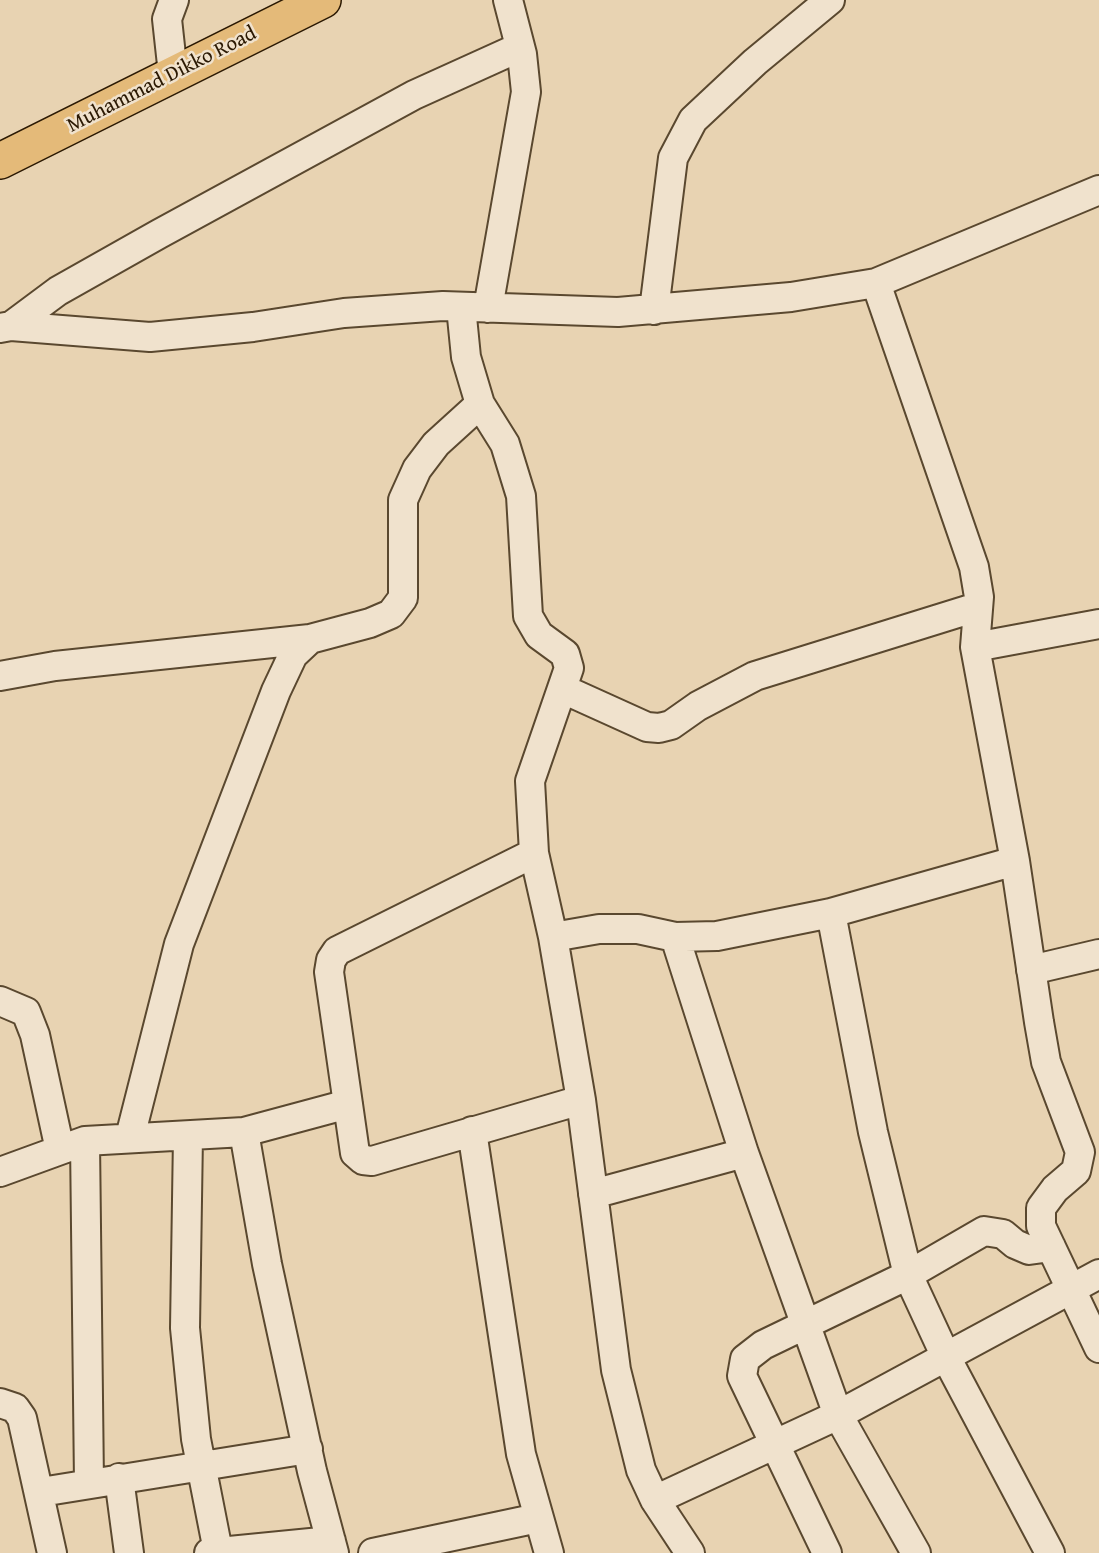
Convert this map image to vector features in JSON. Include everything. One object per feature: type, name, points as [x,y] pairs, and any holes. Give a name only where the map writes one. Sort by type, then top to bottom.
[{"type":"main road","name":"Muhammad Dikko Road","points":[[0,161],[323,0]]},
{"type":"street","points":[[173,74],[167,19],[174,0]]},
{"type":"street","points":[[508,0],[520,47],[526,92],[474,308],[466,357],[480,404],[505,444],[521,496],[528,616],[539,635],[565,654],[569,668],[530,781],[534,853],[553,937],[580,1100],[616,1370],[641,1470],[655,1500],[690,1553]]},
{"type":"street","points":[[654,310],[673,158],[693,120],[755,62],[830,0]]},
{"type":"street","points":[[6,327],[58,291],[414,95],[520,47]]},
{"type":"street","points":[[6,327],[150,337],[253,327],[344,313],[474,308],[618,312],[791,297],[876,283],[1099,190]]},
{"type":"street","points":[[876,283],[974,567],[977,607],[975,647],[1015,861],[1046,1062],[1080,1152],[1076,1171],[1055,1189],[1041,1208],[1041,1226],[1099,1348]]},
{"type":"street","points":[[0,676],[55,666],[310,639],[391,614],[403,598],[403,500],[417,469],[436,444],[480,404]]},
{"type":"street","points":[[563,689],[647,727],[659,728],[671,725],[698,706],[755,677],[977,607]]},
{"type":"street","points":[[975,647],[1099,624]]},
{"type":"street","points":[[130,1137],[179,944],[276,691],[293,655],[310,639]]},
{"type":"street","points":[[534,853],[337,951],[331,960],[329,972],[355,1153],[362,1160],[372,1161],[580,1100]]},
{"type":"street","points":[[553,937],[598,929],[638,929],[675,937],[717,936],[831,913],[1015,861]]},
{"type":"street","points":[[831,913],[873,1132],[908,1275],[946,1357],[1050,1553]]},
{"type":"street","points":[[675,937],[744,1153],[838,1415],[916,1553]]},
{"type":"street","points":[[1031,971],[1099,954]]},
{"type":"street","points":[[0,1002],[26,1012],[73,1145],[89,1483]]},
{"type":"street","points":[[0,1172],[73,1145],[130,1137],[244,1132],[348,1104]]},
{"type":"street","points":[[472,1131],[522,1454],[549,1553]]},
{"type":"street","points":[[188,1136],[185,1328],[213,1552],[332,1547],[267,1264],[244,1132]]},
{"type":"street","points":[[593,1194],[744,1153]]},
{"type":"street","points":[[827,1553],[742,1376],[745,1359],[763,1345],[908,1275],[984,1231],[1003,1234],[1015,1244],[1029,1250],[1051,1247]]},
{"type":"street","points":[[655,1500],[838,1415],[1099,1274]]},
{"type":"street","points":[[0,1402],[15,1408],[22,1418],[52,1553]]},
{"type":"street","points":[[40,1492],[201,1464],[308,1449]]},
{"type":"street","points":[[119,1478],[130,1553]]},
{"type":"street","points":[[373,1553],[453,1546],[538,1518]]}]
